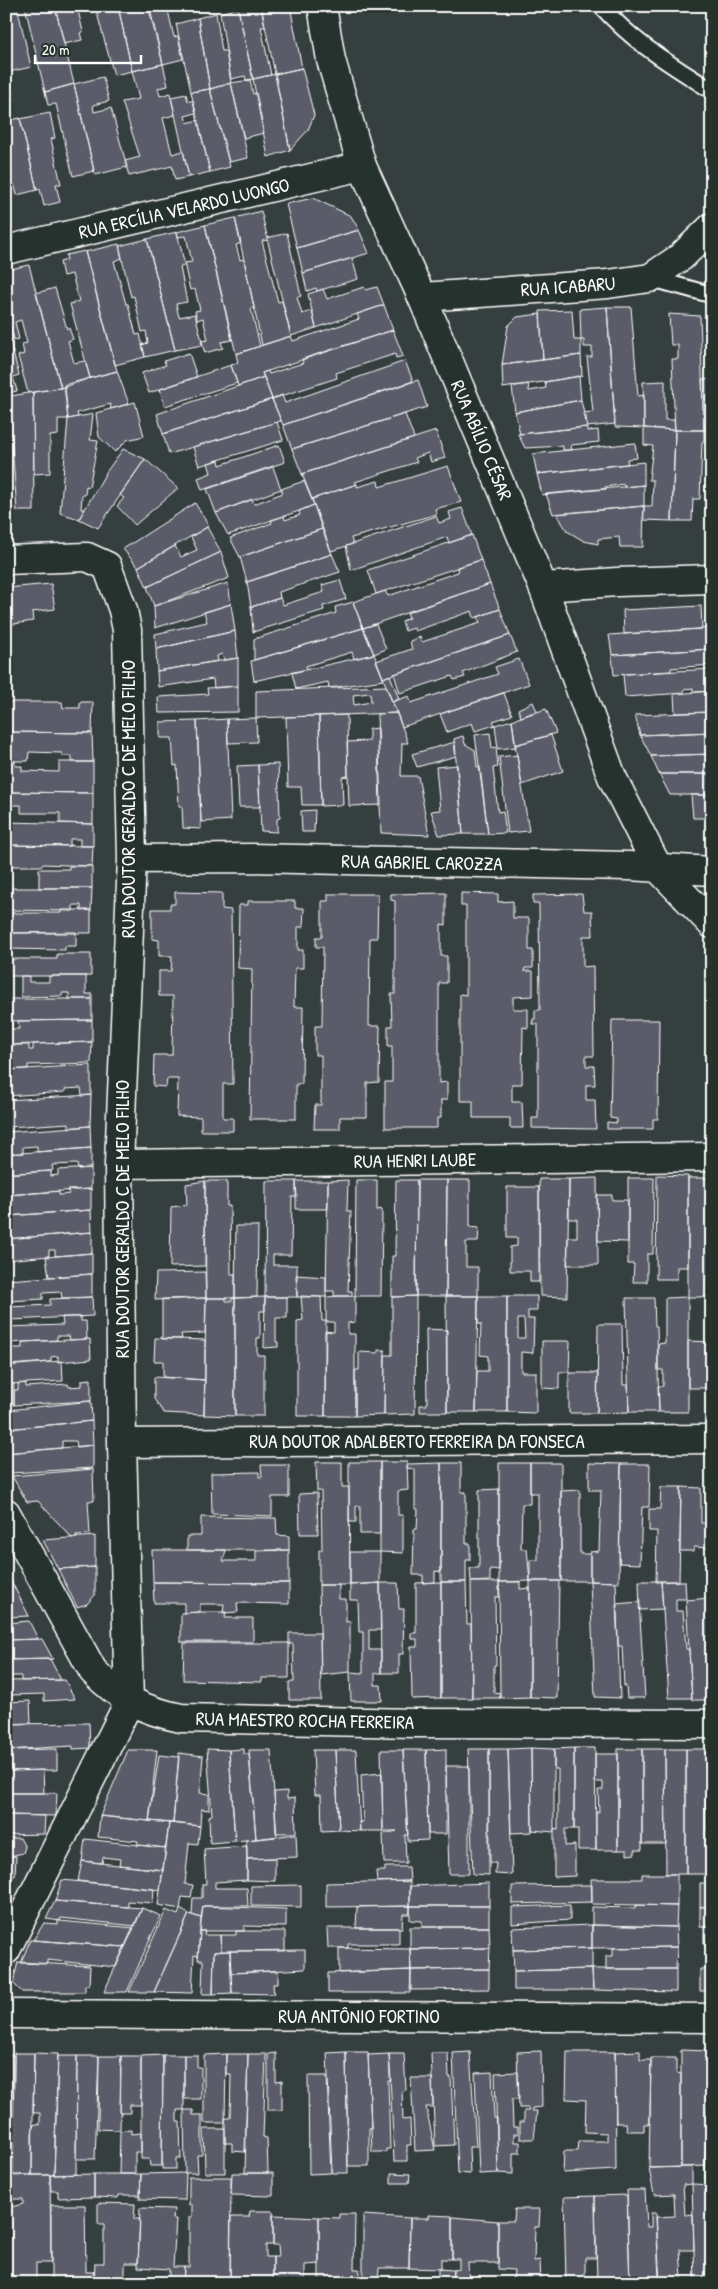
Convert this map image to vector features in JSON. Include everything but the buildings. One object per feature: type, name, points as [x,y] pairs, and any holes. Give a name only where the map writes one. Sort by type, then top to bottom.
[{"type":"street","name":"RUA ABÍLIO CÉSAR","points":[[322,6],[331,60],[362,166],[422,297],[543,587],[612,776],[658,868],[712,924]]},
{"type":"street","name":"RUA ERCÍLIA VELARDO LUONGO","points":[[6,250],[362,166]]},
{"type":"street","points":[[650,278],[681,257],[712,227]]},
{"type":"street","name":"RUA ICABARU","points":[[422,297],[608,284],[650,278]]},
{"type":"street","name":"RUA DOUTOR GERALDO C DE MELO FILHO","points":[[6,560],[87,556],[106,566],[123,610],[127,630],[132,859],[119,1164],[122,1443],[129,1702],[6,1950]]},
{"type":"street","points":[[543,587],[617,582],[712,580]]},
{"type":"street","name":"RUA GABRIEL CAROZZA","points":[[132,859],[261,858],[712,871]]},
{"type":"street","name":"RUA HENRI LAUBE","points":[[119,1164],[712,1157]]},
{"type":"street","name":"RUA DOUTOR ADALBERTO FERREIRA DA FONSECA","points":[[122,1443],[712,1439]]},
{"type":"street","name":"RUA MAESTRO ROCHA FERREIRA","points":[[6,1513],[93,1671],[110,1688],[129,1702],[156,1713],[181,1718],[415,1723],[712,1724]]},
{"type":"street","name":"RUA ANTÔNIO FORTINO","points":[[6,2014],[712,2018]]},
{"type":"lane","points":[[601,6],[623,31],[654,54],[712,91]]},
{"type":"lane","name":"RUA ICABARU","points":[[650,278],[712,295]]}]
